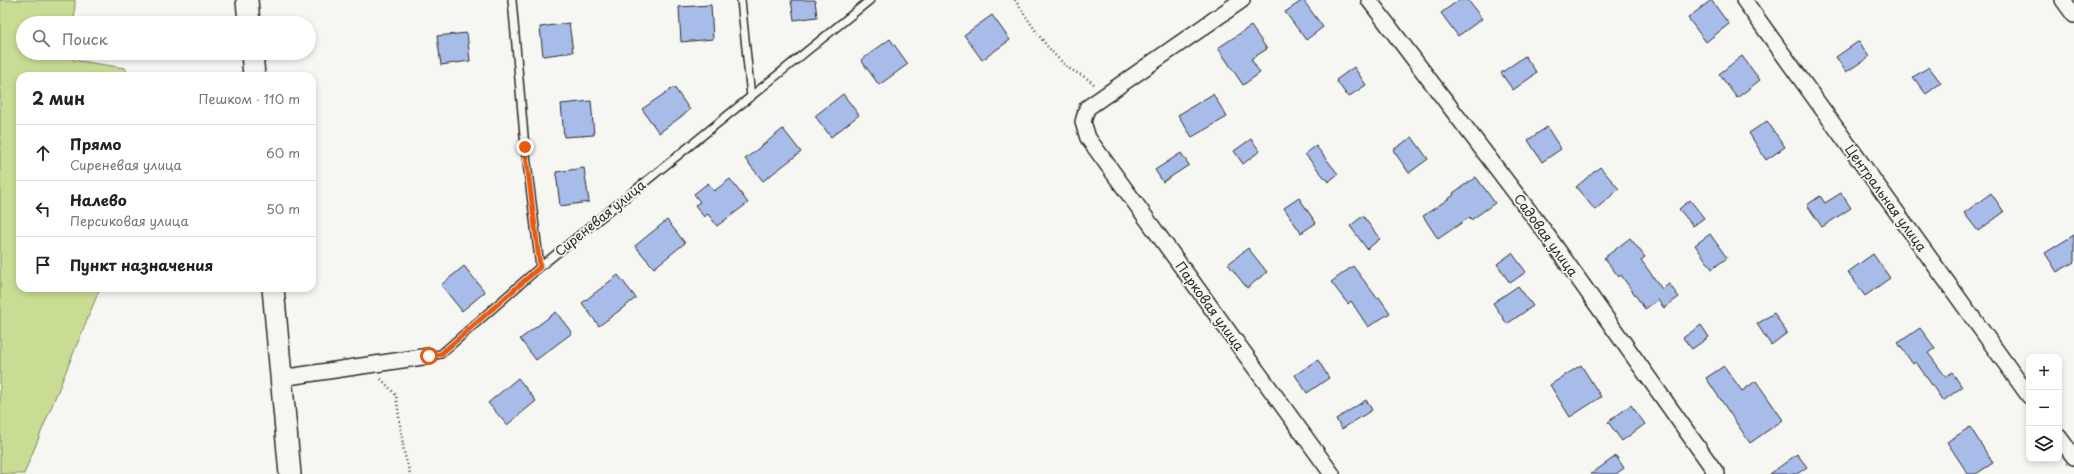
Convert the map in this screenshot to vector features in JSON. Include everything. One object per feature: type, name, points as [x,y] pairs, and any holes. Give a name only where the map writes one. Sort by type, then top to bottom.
[{"type":"main road","points":[[247,0],[248,16]]},
{"type":"main road","points":[[253,60],[254,72]]},
{"type":"main road","points":[[273,292],[290,474]]},
{"type":"street","points":[[1107,95],[1242,0]]},
{"type":"street","name":"Садовая улица","points":[[1369,0],[1545,232],[1717,474]]},
{"type":"street","name":"Центральная улица","points":[[1744,0],[2026,392]]},
{"type":"street","points":[[2063,0],[2074,15]]},
{"type":"street","name":"Парковая улица","points":[[1107,95],[1087,108],[1083,122],[1088,138],[1332,474]]},
{"type":"street","name":"Сиреневая улица","points":[[281,378],[429,356]]},
{"type":"street","points":[[2062,441],[2074,456]]},
{"type":"lane","points":[[512,0],[525,147],[540,267]]},
{"type":"lane","points":[[741,0],[751,97]]},
{"type":"lane","name":"Сиреневая улица","points":[[429,356],[441,354],[540,267],[870,0]]},
{"type":"path","points":[[1015,0],[1041,39],[1064,64],[1074,73],[1088,78],[1107,95]]},
{"type":"path","points":[[373,364],[377,375],[396,395],[404,452],[410,474]]},
{"type":"green space","points":[[0,0],[75,0],[74,16],[16,16],[16,60],[73,60],[125,68],[127,72],[16,72],[16,292],[98,292],[24,474],[0,474]]},
{"type":"building","points":[[791,0],[815,0],[817,17],[794,20]]},
{"type":"building","points":[[1303,0],[1323,27],[1306,40],[1285,12]]},
{"type":"building","points":[[1459,0],[1468,0],[1482,19],[1458,36],[1441,13]]},
{"type":"building","points":[[1711,0],[1729,24],[1706,42],[1688,18]]},
{"type":"building","points":[[711,5],[713,39],[681,42],[679,7]]},
{"type":"building","points":[[992,15],[1010,40],[982,60],[964,35]]},
{"type":"building","points":[[569,23],[573,52],[543,56],[540,27]]},
{"type":"building","points":[[1251,26],[1267,49],[1251,59],[1260,73],[1243,85],[1218,48]]},
{"type":"building","points":[[467,33],[470,61],[441,65],[437,36]]},
{"type":"building","points":[[890,39],[908,64],[879,85],[861,60]]},
{"type":"building","points":[[1859,41],[1869,57],[1846,72],[1836,57]]},
{"type":"building","points":[[1525,56],[1537,73],[1513,90],[1501,73]]},
{"type":"building","points":[[1742,56],[1760,80],[1737,98],[1719,74]]},
{"type":"building","points":[[1354,67],[1366,85],[1348,97],[1336,80]]},
{"type":"building","points":[[1929,67],[1941,83],[1926,94],[1913,77]]},
{"type":"building","points":[[674,87],[690,110],[659,133],[642,109]]},
{"type":"building","points":[[843,94],[859,115],[831,137],[815,116]]},
{"type":"building","points":[[1213,94],[1227,117],[1192,137],[1178,115]]},
{"type":"building","points":[[591,101],[594,135],[564,137],[561,104]]},
{"type":"building","points":[[1767,121],[1785,147],[1766,160],[1749,133]]},
{"type":"building","points":[[1547,127],[1561,149],[1542,162],[1528,140]]},
{"type":"building","points":[[783,129],[801,152],[763,181],[745,159]]},
{"type":"building","points":[[1412,137],[1428,159],[1409,173],[1393,150]]},
{"type":"building","points":[[1251,139],[1260,151],[1243,164],[1234,151]]},
{"type":"building","points":[[1316,146],[1338,174],[1328,182],[1305,154]]},
{"type":"building","points":[[1181,153],[1189,165],[1163,182],[1155,170]]},
{"type":"building","points":[[1600,167],[1619,189],[1595,210],[1576,187]]},
{"type":"building","points":[[584,168],[589,202],[560,206],[556,172]]},
{"type":"building","points":[[1476,177],[1495,203],[1471,220],[1470,217],[1438,239],[1423,216],[1454,195],[1453,193]]},
{"type":"building","points":[[730,179],[748,203],[717,226],[708,214],[704,217],[695,205],[700,202],[694,194],[708,183],[714,191]]},
{"type":"building","points":[[1841,193],[1851,208],[1822,227],[1807,205],[1820,196],[1825,203]]},
{"type":"building","points":[[1991,193],[2004,212],[1978,231],[1964,213]]},
{"type":"building","points":[[1299,198],[1316,223],[1301,233],[1284,208]]},
{"type":"building","points":[[1690,200],[1704,218],[1693,226],[1679,209]]},
{"type":"building","points":[[1363,216],[1380,239],[1367,249],[1350,226]]},
{"type":"building","points":[[667,220],[685,243],[654,268],[635,246]]},
{"type":"building","points":[[1710,234],[1727,258],[1712,269],[1695,245]]},
{"type":"building","points":[[2074,235],[2074,262],[2057,272],[2045,253]]},
{"type":"building","points":[[1630,238],[1645,257],[1641,260],[1662,289],[1669,284],[1679,297],[1664,308],[1658,300],[1645,309],[1621,275],[1619,277],[1604,258]]},
{"type":"building","points":[[1248,248],[1267,272],[1247,288],[1228,264]]},
{"type":"building","points":[[1512,253],[1526,272],[1510,283],[1497,264]]},
{"type":"building","points":[[1873,254],[1890,278],[1865,296],[1848,272]]},
{"type":"building","points":[[464,266],[485,292],[462,311],[441,285]]},
{"type":"building","points":[[1353,266],[1377,298],[1379,297],[1390,313],[1368,327],[1351,301],[1348,304],[1331,282]]},
{"type":"building","points":[[618,275],[636,298],[599,326],[582,303]]},
{"type":"building","points":[[1518,286],[1533,306],[1507,324],[1493,303]]},
{"type":"building","points":[[556,312],[572,333],[536,360],[520,339]]},
{"type":"building","points":[[1774,313],[1787,333],[1771,345],[1757,324]]},
{"type":"building","points":[[1701,325],[1709,337],[1692,349],[1683,338]]},
{"type":"building","points":[[1920,328],[1935,348],[1928,353],[1946,377],[1952,372],[1962,387],[1943,401],[1916,362],[1913,364],[1898,343]]},
{"type":"building","points":[[1318,360],[1329,378],[1307,393],[1295,375]]},
{"type":"building","points":[[1581,365],[1601,397],[1570,417],[1550,385]]},
{"type":"building","points":[[1724,366],[1742,391],[1756,381],[1783,420],[1750,443],[1706,378]]},
{"type":"building","points":[[518,378],[536,401],[507,425],[488,403]]},
{"type":"building","points":[[1366,400],[1372,410],[1342,429],[1336,419]]},
{"type":"building","points":[[1631,405],[1645,424],[1622,441],[1608,422]]},
{"type":"building","points":[[1970,427],[1993,463],[1976,474],[1968,474],[1947,442]]},
{"type":"building","points":[[1797,454],[1807,467],[1797,474],[1770,474]]},
{"type":"building","points":[[1616,456],[1624,468],[1616,474],[1591,474]]},
{"type":"route","points":[[429,356],[441,354],[540,267],[525,147]]}]
